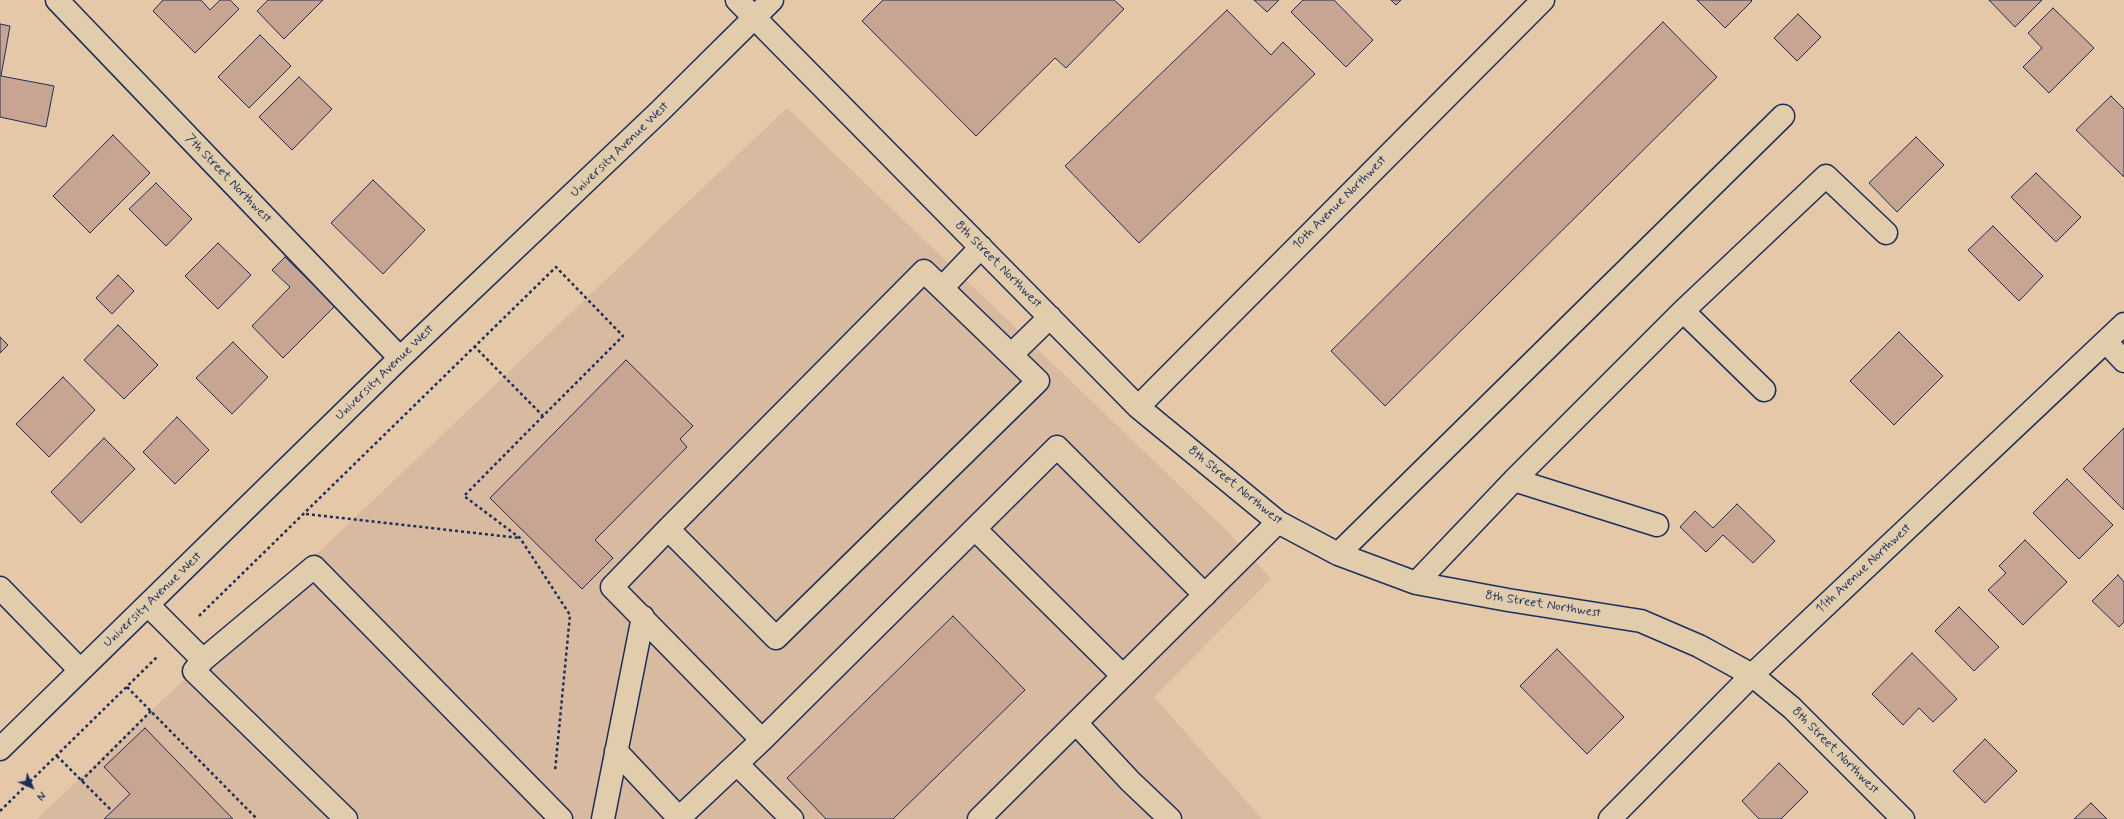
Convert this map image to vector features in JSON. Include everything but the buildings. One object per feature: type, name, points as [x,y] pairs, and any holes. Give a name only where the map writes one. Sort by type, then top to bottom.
[{"type":"street","name":"7th Street Northwest","points":[[57,0],[400,358]]},
{"type":"street","name":"8th Street Northwest","points":[[737,0],[1138,407],[1278,522],[1338,554],[1416,583],[1508,600],[1641,621],[1699,646],[1752,675],[1792,708],[1903,819]]},
{"type":"street","name":"University Avenue West","points":[[0,749],[400,358],[660,111],[772,0]]},
{"type":"street","name":"10th Avenue Northwest","points":[[1138,407],[1543,0]]},
{"type":"street","points":[[1338,554],[1783,116]]},
{"type":"street","points":[[1416,583],[1514,480],[1683,311],[1826,176],[1886,233]]},
{"type":"street","points":[[942,288],[981,248]]},
{"type":"street","points":[[668,529],[776,638],[1038,381],[924,271],[668,529],[612,587],[762,740]]},
{"type":"street","points":[[1683,311],[1764,390]]},
{"type":"street","points":[[1011,355],[1050,317]]},
{"type":"street","name":"11th Avenue Northwest","points":[[1610,819],[1752,675],[2124,324]]},
{"type":"street","points":[[2106,342],[2124,361]]},
{"type":"street","points":[[616,751],[678,819],[762,740],[1058,447],[1205,595]]},
{"type":"street","points":[[1514,480],[1657,525]]},
{"type":"street","points":[[978,819],[1278,522]]},
{"type":"street","points":[[975,529],[1123,676]]},
{"type":"street","points":[[346,819],[194,671],[203,660],[314,566],[556,814]]},
{"type":"street","points":[[0,588],[80,670]]},
{"type":"street","points":[[148,605],[203,660]]},
{"type":"street","points":[[603,819],[643,617]]},
{"type":"street","points":[[1076,723],[1130,781],[1170,819]]},
{"type":"street","points":[[736,764],[792,819]]},
{"type":"path","points":[[0,811],[306,514],[556,267],[623,336],[464,496],[520,538],[570,615],[556,814]]},
{"type":"path","points":[[475,347],[543,416]]},
{"type":"path","points":[[306,514],[520,538]]},
{"type":"path","points":[[127,687],[257,819]]},
{"type":"path","points":[[81,780],[151,711]]},
{"type":"path","points":[[57,756],[112,811]]},
{"type":"shaded area","points":[[787,108],[1234,538],[1271,579],[1154,697],[1262,819],[37,819]]}]
